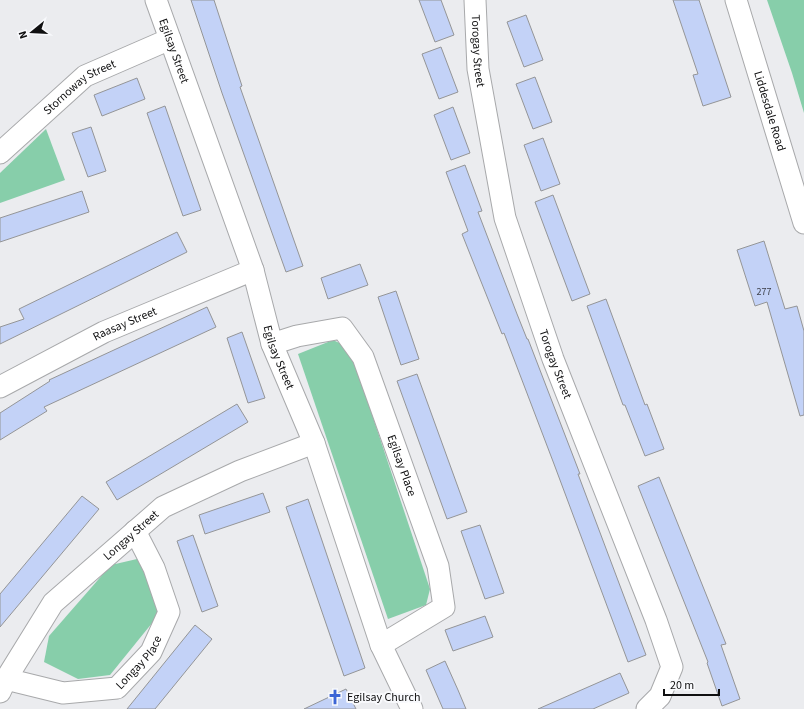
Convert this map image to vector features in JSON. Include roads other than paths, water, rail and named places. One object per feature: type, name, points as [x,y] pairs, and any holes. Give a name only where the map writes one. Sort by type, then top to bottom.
[{"type":"street","name":"Egilsay Street","points":[[156,0],[253,270],[272,344],[314,444],[381,645],[412,709]]},
{"type":"street","name":"Torogay Street","points":[[475,0],[478,69],[505,218],[553,359],[656,620],[672,666],[660,696],[647,709]]},
{"type":"street","name":"Liddesdale Road","points":[[736,0],[804,223]]},
{"type":"street","name":"Stornoway Street","points":[[0,153],[85,76],[170,39]]},
{"type":"street","name":"Raasay Street","points":[[0,387],[104,332],[253,270]]},
{"type":"street","name":"Egilsay Place","points":[[272,344],[297,336],[342,328],[363,357],[438,566],[444,608],[381,645]]},
{"type":"street","name":"Longay Street","points":[[3,685],[53,603],[162,507],[240,471],[314,444]]},
{"type":"street","name":"Longay Place","points":[[3,685],[63,693],[117,688],[151,652],[169,612],[154,568],[135,531]]},
{"type":"place","name":"Egilsay Church","points":[[335,697]]}]
